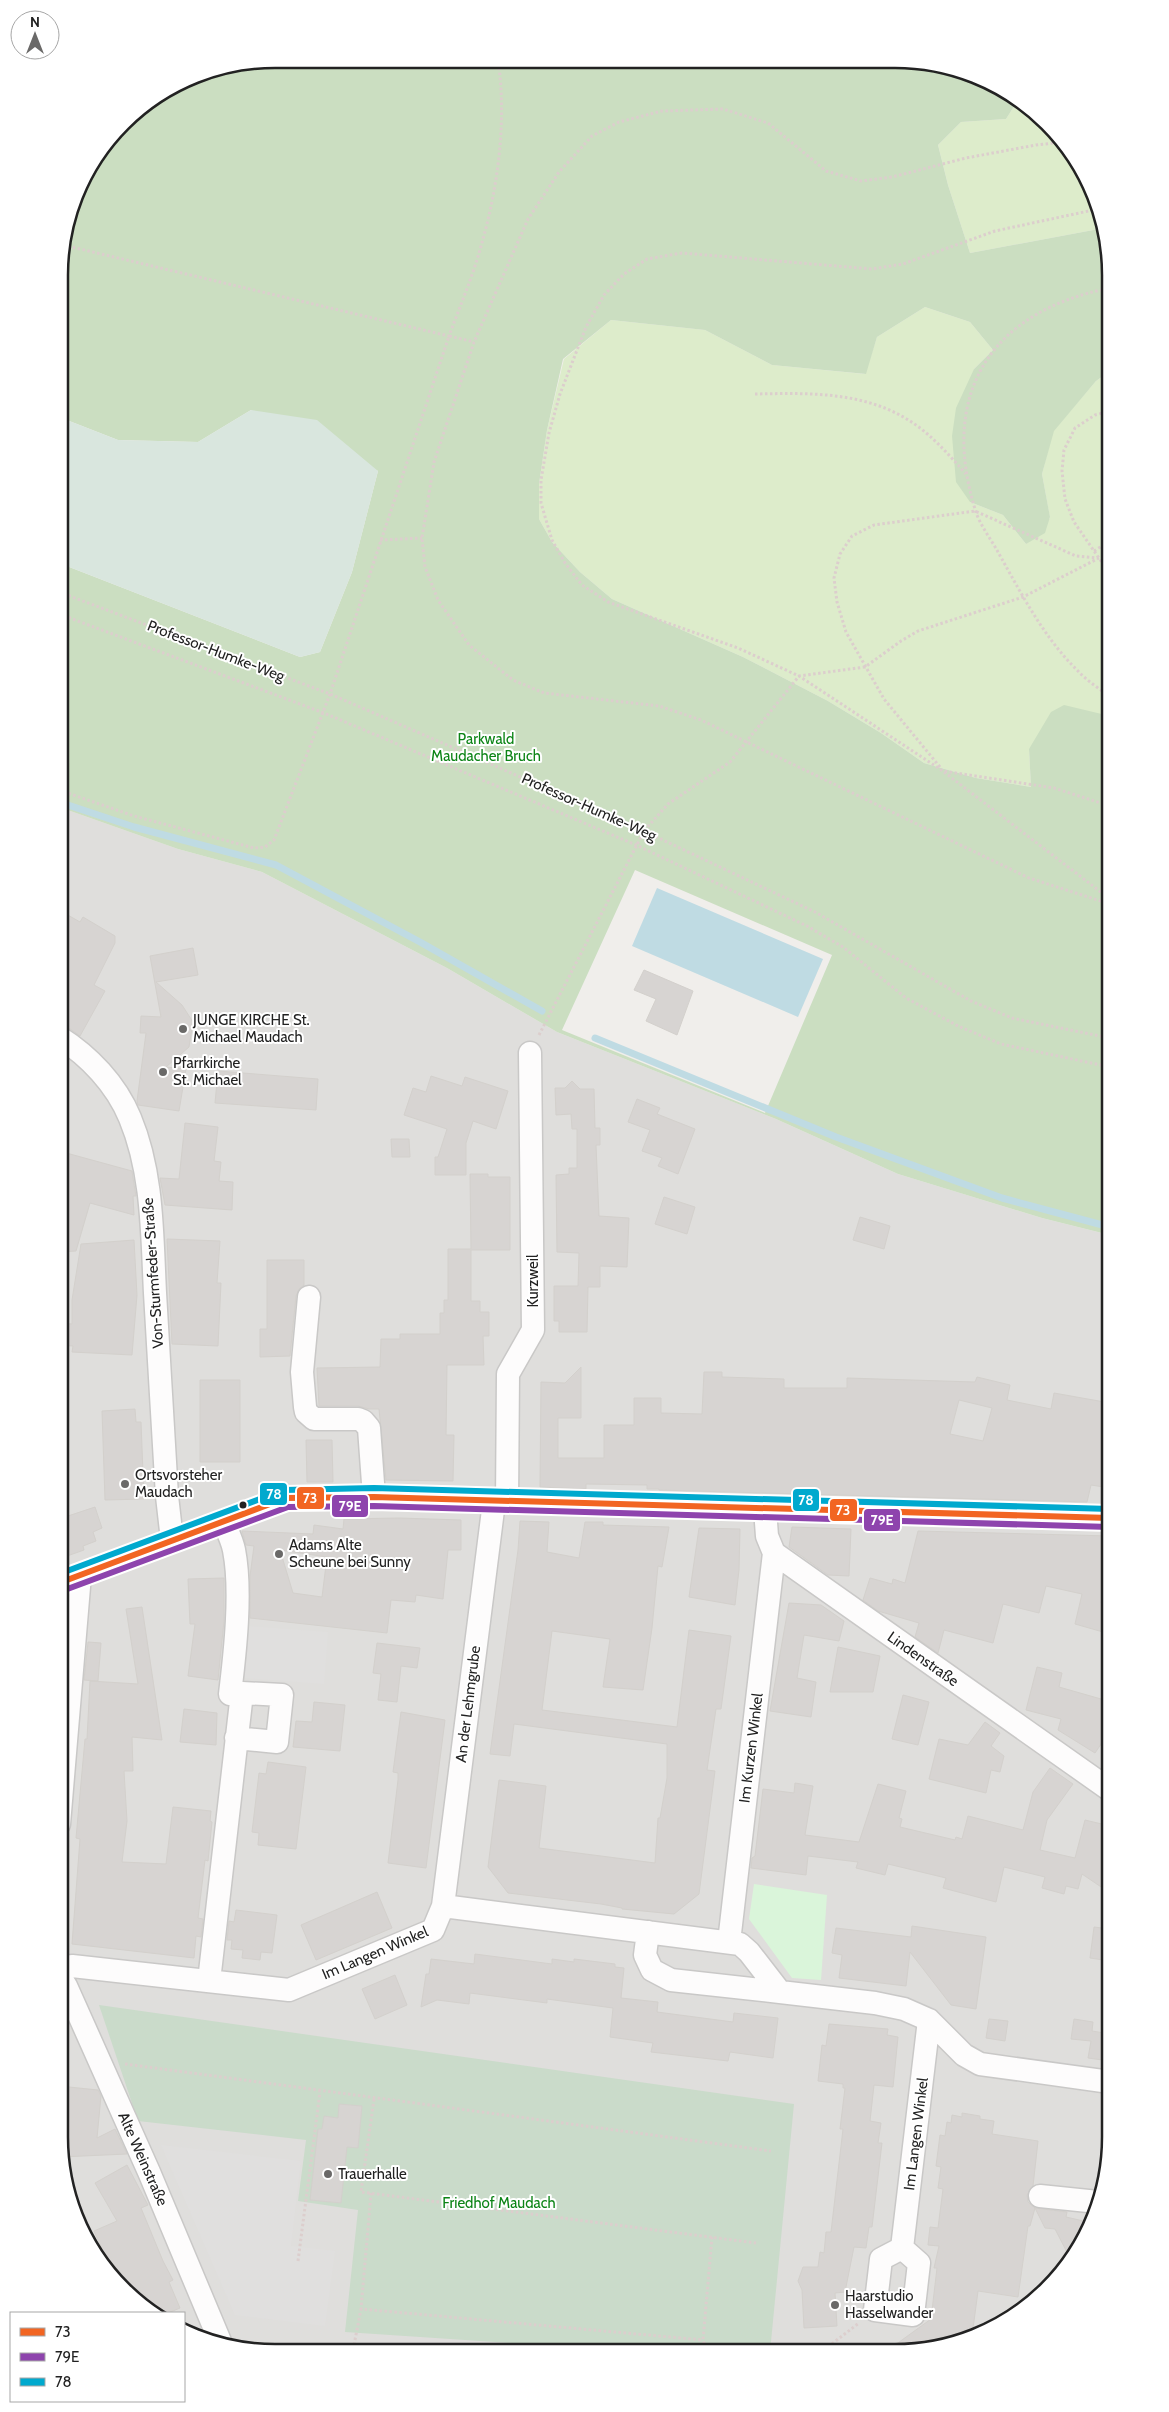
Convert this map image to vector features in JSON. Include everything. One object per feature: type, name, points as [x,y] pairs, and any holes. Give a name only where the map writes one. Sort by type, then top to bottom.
[{"type":"street","name":"Von-Sturmfeder-Straße","points":[[68,1043],[97,1067],[118,1094],[139,1143],[150,1203],[166,1487],[172,1540]]},
{"type":"street","name":"Kurzweil","points":[[500,1502],[508,1374],[533,1330],[530,1053]]},
{"type":"street","points":[[309,1297],[302,1372],[306,1412],[314,1419],[358,1419],[363,1421],[369,1428],[374,1498]]},
{"type":"street","points":[[68,1604],[69,1579],[286,1498],[374,1498],[1102,1518]]},
{"type":"street","name":"An der Lehmgrube","points":[[443,1906],[500,1502]]},
{"type":"street","points":[[765,1509],[767,1536],[774,1553]]},
{"type":"street","points":[[223,1521],[234,1550],[236,1590],[235,1646],[230,1694]]},
{"type":"street","name":"Lindenstraße","points":[[774,1553],[1102,1784]]},
{"type":"street","name":"Im Kurzen Winkel","points":[[729,1942],[774,1553]]},
{"type":"street","points":[[209,1981],[236,1738]]},
{"type":"street","points":[[443,1906],[740,1944],[749,1952],[780,1992]]},
{"type":"street","name":"Im Langen Winkel","points":[[68,1968],[72,1966],[289,1990],[433,1930],[443,1906]]},
{"type":"street","points":[[648,1932],[644,1955],[652,1970],[671,1980],[875,2003],[904,2009],[929,2020],[964,2055],[980,2064],[1102,2081]]},
{"type":"street","name":"Alte Weinstraße","points":[[68,1990],[100,2060],[218,2336]]},
{"type":"street","name":"Im Langen Winkel","points":[[902,2248],[929,2020]]},
{"type":"street","points":[[1040,2196],[1092,2201]]},
{"type":"street","points":[[902,2248],[919,2264],[913,2315],[875,2310],[881,2260],[902,2248]]},
{"type":"path","points":[[68,793],[134,816],[254,848],[265,847],[274,840],[324,713],[380,540],[481,248],[492,205],[501,113],[498,68]]},
{"type":"path","points":[[1055,143],[984,155],[892,177],[861,181],[826,171],[768,122],[723,109],[662,111],[619,122],[592,136],[559,172],[528,219],[474,342],[434,462],[422,538],[425,567],[438,600],[469,645],[513,680],[544,693],[659,706],[701,720],[1029,878],[1102,901]]},
{"type":"path","points":[[1092,210],[995,231],[903,264],[872,269],[682,253],[647,259],[624,274],[604,295],[586,327],[560,394],[549,433],[541,480],[542,503],[552,540],[565,563],[582,585],[608,602],[738,648],[799,676],[943,771],[1102,893]]},
{"type":"path","points":[[69,246],[474,342]]},
{"type":"path","points":[[1102,290],[1081,294],[1049,306],[1021,322],[1002,341],[982,366],[971,390],[966,412],[966,474],[975,511],[1023,596],[1047,634],[1078,672],[1102,692]]},
{"type":"path","points":[[754,394],[807,393],[849,397],[879,405],[911,422],[940,445],[966,474]]},
{"type":"path","points":[[1102,413],[1075,428],[1064,450],[1062,471],[1068,507],[1074,522],[1102,563]]},
{"type":"path","points":[[1098,558],[1076,556],[975,511],[874,525],[852,536],[840,554],[834,578],[837,602],[846,632],[865,667],[884,700],[943,771],[1054,788],[1102,803]]},
{"type":"path","points":[[380,540],[422,538]]},
{"type":"path","points":[[1094,551],[1102,546]]},
{"type":"path","points":[[530,1053],[644,831],[668,804],[730,762],[799,676],[865,667],[901,641],[918,632],[1023,596],[1098,558]]},
{"type":"path","name":"Professor-Humke-Weg","points":[[68,595],[330,694],[644,831],[815,912],[971,1001],[1012,1018],[1102,1036]]},
{"type":"path","points":[[68,617],[324,713],[636,846],[807,926],[843,947],[906,998],[958,1026],[1001,1044],[1102,1065]]},
{"type":"path","points":[[100,2060],[320,2092],[771,2151]]},
{"type":"path","points":[[298,2261],[320,2092]]},
{"type":"path","points":[[374,2099],[361,2192],[756,2242]]},
{"type":"path","points":[[354,2344],[361,2310],[372,2193]]},
{"type":"path","points":[[704,2344],[712,2237]]},
{"type":"path","points":[[361,2310],[703,2340]]},
{"type":"path","points":[[832,2344],[875,2310]]},
{"type":"shaded area","points":[[251,410],[317,420],[378,471],[352,572],[320,652],[300,657],[68,567],[68,421],[118,440],[198,442]]},
{"type":"shaded area","points":[[68,810],[178,849],[262,872],[447,968],[557,1032],[776,1119],[898,1174],[1042,1218],[1102,1233],[1102,2138],[1098,2178],[1091,2204],[1074,2241],[1059,2264],[1021,2302],[998,2317],[961,2334],[935,2341],[908,2344],[261,2344],[234,2341],[208,2334],[185,2324],[185,2312],[162,2312],[148,2302],[110,2264],[95,2241],[78,2204],[71,2178],[68,2151]]},
{"type":"shaded area","points":[[247,1626],[328,1632],[324,1684],[244,1678]]},
{"type":"shaded area","points":[[161,2145],[301,2161],[291,2246],[335,2251],[325,2326],[235,2315]]},
{"type":"green space","name":"Parkwald Maudacher Bruch","points":[[261,68],[908,68],[935,71],[961,78],[998,95],[1015,105],[1006,119],[961,122],[938,145],[948,185],[970,253],[1097,229],[1098,234],[1102,274],[1102,377],[1096,381],[1054,431],[1042,474],[1050,517],[1045,533],[1026,544],[1003,515],[970,502],[956,482],[952,436],[956,408],[974,369],[993,350],[970,322],[925,307],[877,337],[866,374],[772,365],[705,330],[611,320],[563,359],[547,430],[539,484],[539,519],[552,542],[580,572],[612,599],[743,657],[828,701],[881,733],[924,763],[976,778],[1031,787],[1029,749],[1051,712],[1064,705],[1102,714],[1102,1233],[1042,1218],[898,1174],[776,1119],[557,1032],[447,968],[262,872],[178,849],[68,810],[68,567],[300,657],[320,652],[352,572],[378,471],[251,410],[198,442],[118,440],[68,421],[68,261],[71,234],[83,195],[95,171],[110,148],[128,128],[159,102],[208,78],[234,71]],"holes":[[[635,870],[832,955],[765,1113],[562,1030]]]},
{"type":"green space","points":[[1015,105],[1041,128],[1059,148],[1074,171],[1086,195],[1097,229],[970,253],[948,185],[938,145],[961,122],[1006,119]]},
{"type":"green space","points":[[925,307],[970,322],[993,350],[974,369],[970,502],[1003,515],[1026,544],[1050,518],[1042,474],[1053,431],[1096,381],[1102,377],[1102,719],[1029,749],[1031,787],[976,778],[924,763],[881,733],[828,701],[743,657],[612,599],[580,572],[552,542],[539,519],[539,484],[547,430],[564,359],[611,320],[705,330],[772,365],[865,374],[877,337]]},
{"type":"green space","points":[[754,1884],[827,1895],[821,1980],[792,1978],[749,1919]]},
{"type":"green space","name":"Friedhof Maudach","points":[[99,2005],[794,2104],[771,2344],[527,2344],[345,2332],[358,2210],[298,2201],[306,2140],[138,2121]]},
{"type":"water","points":[[657,888],[823,959],[798,1017],[632,946]]},
{"type":"building","points":[[68,915],[80,922],[83,917],[115,936],[115,943],[94,985],[105,991],[80,1036],[68,1027]]},
{"type":"building","name":"Pfarrkirche St. Michael","points":[[193,948],[198,975],[156,982],[182,1005],[193,1022],[189,1047],[166,1067],[186,1069],[179,1111],[138,1105],[146,1033],[140,1033],[141,1016],[161,1017],[150,956]]},
{"type":"building","points":[[644,970],[693,991],[677,1035],[646,1021],[656,999],[634,990]]},
{"type":"building","points":[[218,1071],[318,1079],[316,1110],[215,1103]]},
{"type":"building","points":[[431,1076],[462,1086],[465,1077],[508,1091],[496,1129],[473,1121],[466,1143],[466,1175],[435,1175],[435,1157],[438,1157],[447,1129],[404,1115],[413,1088],[426,1092]]},
{"type":"building","points":[[572,1081],[580,1089],[594,1089],[595,1128],[600,1128],[600,1145],[596,1145],[599,1216],[629,1218],[627,1267],[600,1266],[600,1287],[588,1287],[587,1332],[559,1332],[559,1321],[554,1321],[554,1286],[578,1286],[579,1253],[557,1252],[556,1175],[569,1174],[569,1168],[577,1168],[577,1129],[572,1129],[571,1114],[556,1115],[555,1088],[565,1088]]},
{"type":"building","points":[[637,1099],[660,1108],[657,1114],[695,1129],[678,1174],[658,1166],[662,1158],[642,1151],[650,1130],[628,1122]]},
{"type":"building","points":[[185,1123],[218,1127],[214,1161],[221,1162],[219,1181],[233,1182],[232,1210],[165,1205],[160,1178],[179,1179]]},
{"type":"building","points":[[391,1139],[409,1139],[410,1157],[392,1157]]},
{"type":"building","points":[[68,1153],[132,1171],[136,1196],[133,1196],[134,1215],[90,1203],[76,1251],[68,1252]]},
{"type":"building","points":[[470,1174],[488,1174],[488,1177],[510,1177],[510,1250],[471,1250],[471,1301],[480,1301],[480,1312],[489,1312],[489,1336],[483,1336],[484,1365],[447,1365],[446,1435],[454,1435],[453,1481],[386,1480],[379,1409],[358,1406],[319,1406],[317,1368],[380,1367],[381,1339],[400,1339],[400,1334],[440,1334],[440,1313],[444,1313],[444,1300],[448,1300],[448,1249],[471,1249]]},
{"type":"building","points":[[664,1197],[695,1207],[687,1234],[655,1224]]},
{"type":"building","points":[[860,1217],[890,1226],[884,1249],[853,1240]]},
{"type":"building","points":[[167,1239],[220,1241],[217,1283],[221,1283],[218,1346],[172,1344]]},
{"type":"building","points":[[134,1240],[137,1295],[132,1355],[72,1352],[73,1346],[68,1346],[68,1324],[72,1324],[72,1300],[81,1244]]},
{"type":"building","points":[[267,1260],[304,1260],[304,1285],[299,1289],[296,1296],[290,1356],[260,1357],[260,1329],[267,1329]]},
{"type":"building","points":[[581,1367],[581,1418],[558,1418],[558,1458],[604,1458],[604,1425],[634,1425],[634,1398],[661,1398],[661,1413],[702,1414],[704,1372],[722,1372],[722,1377],[784,1379],[784,1388],[847,1388],[847,1378],[975,1382],[977,1377],[1010,1385],[1007,1400],[1051,1409],[1054,1393],[1102,1402],[1102,1487],[1091,1485],[1087,1502],[659,1490],[647,1489],[647,1485],[586,1484],[586,1489],[540,1487],[541,1382],[565,1383]],"holes":[[[959,1400],[992,1408],[983,1441],[950,1434]]]},
{"type":"building","points":[[200,1380],[240,1380],[240,1462],[200,1462]]},
{"type":"building","points":[[135,1409],[136,1422],[141,1422],[144,1499],[105,1500],[102,1411]]},
{"type":"building","points":[[306,1440],[332,1440],[333,1482],[307,1482]]},
{"type":"building","points":[[95,1507],[102,1528],[93,1532],[96,1541],[83,1546],[84,1550],[68,1556],[68,1516]]},
{"type":"building","points":[[344,1519],[461,1520],[461,1550],[448,1550],[443,1599],[416,1595],[415,1602],[391,1600],[387,1633],[250,1618],[250,1576],[254,1546],[246,1545],[242,1531],[313,1534],[314,1525],[343,1529]],"holes":[[[280,1550],[327,1557],[322,1597],[293,1593]]]},
{"type":"building","points":[[520,1521],[549,1522],[547,1552],[579,1558],[585,1522],[603,1522],[603,1525],[669,1527],[662,1567],[658,1566],[643,1690],[603,1687],[610,1639],[552,1631],[542,1710],[677,1727],[689,1630],[731,1636],[721,1709],[716,1709],[707,1770],[715,1771],[699,1894],[674,1914],[622,1909],[601,1904],[508,1893],[488,1867],[499,1780],[546,1786],[539,1848],[655,1863],[658,1818],[660,1818],[667,1778],[667,1744],[514,1724],[510,1756],[490,1754],[518,1550]]},
{"type":"building","points":[[792,1527],[851,1529],[849,1576],[828,1575],[789,1547]]},
{"type":"building","points":[[699,1528],[740,1529],[739,1570],[735,1605],[689,1597]]},
{"type":"building","points":[[918,1531],[1102,1536],[1102,1632],[1075,1624],[1082,1594],[1046,1586],[1039,1613],[1003,1604],[993,1643],[944,1630],[938,1653],[915,1637],[919,1623],[878,1611],[863,1600],[870,1578],[892,1584],[893,1579],[905,1583]]},
{"type":"building","points":[[224,1578],[224,1621],[218,1680],[188,1676],[195,1624],[190,1624],[188,1579]]},
{"type":"building","points":[[789,1603],[821,1605],[844,1621],[839,1641],[804,1635],[797,1678],[816,1682],[811,1717],[770,1711]]},
{"type":"building","points":[[142,1607],[162,1740],[132,1737],[133,1771],[124,1771],[127,1821],[122,1862],[166,1864],[173,1807],[211,1811],[210,1821],[212,1822],[208,1861],[205,1860],[198,1918],[203,1919],[201,1937],[196,1936],[194,1958],[72,1944],[80,1839],[76,1838],[85,1739],[87,1739],[90,1681],[138,1684],[126,1609]]},
{"type":"building","points":[[88,1642],[101,1643],[98,1681],[84,1680]]},
{"type":"building","points":[[377,1643],[420,1648],[417,1668],[401,1666],[397,1702],[378,1700],[381,1674],[373,1673]]},
{"type":"building","points":[[838,1647],[880,1656],[873,1692],[830,1692]]},
{"type":"building","points":[[1037,1667],[1062,1673],[1059,1687],[1102,1699],[1102,1743],[1095,1753],[1058,1730],[1061,1719],[1026,1710]]},
{"type":"building","points":[[903,1695],[929,1702],[918,1745],[892,1739]]},
{"type":"building","points":[[314,1702],[345,1705],[340,1751],[293,1747],[296,1721],[312,1722]]},
{"type":"building","points":[[184,1709],[217,1713],[216,1745],[180,1742]]},
{"type":"building","points":[[401,1712],[445,1720],[426,1868],[388,1863],[398,1780],[398,1773],[393,1772]]},
{"type":"building","points":[[985,1722],[1000,1733],[991,1746],[1004,1756],[1000,1772],[991,1770],[986,1793],[929,1779],[939,1739],[968,1745]]},
{"type":"building","points":[[268,1762],[306,1767],[296,1849],[258,1845],[259,1833],[252,1832],[259,1773],[266,1774]]},
{"type":"building","points":[[1050,1768],[1073,1784],[1047,1820],[1040,1850],[1075,1858],[1085,1820],[1102,1824],[1102,1888],[1082,1874],[1078,1889],[1066,1886],[1064,1894],[1042,1888],[1045,1877],[1004,1867],[996,1902],[943,1888],[946,1878],[888,1864],[885,1875],[856,1868],[858,1862],[808,1856],[806,1875],[751,1868],[752,1858],[755,1856],[763,1789],[794,1793],[795,1783],[813,1786],[805,1835],[859,1842],[878,1784],[906,1791],[899,1818],[902,1819],[900,1827],[955,1840],[956,1837],[962,1839],[968,1816],[1023,1830],[1033,1792]]},
{"type":"building","points":[[377,1892],[392,1928],[316,1960],[301,1925]]},
{"type":"building","points":[[236,1910],[277,1915],[272,1953],[261,1952],[260,1960],[242,1958],[243,1950],[231,1949],[232,1940],[227,1940],[229,1921],[234,1922]]},
{"type":"building","points":[[912,1926],[986,1937],[976,2009],[951,2005],[910,1952],[906,1986],[839,1978],[842,1955],[832,1953],[836,1928],[911,1937]]},
{"type":"building","points":[[1094,1927],[1102,1928],[1102,1960],[1090,1958]]},
{"type":"building","points":[[475,1954],[552,1964],[552,1959],[574,1962],[574,1959],[615,1964],[615,1967],[624,1968],[621,1998],[658,2002],[657,2012],[733,2022],[734,2013],[778,2018],[773,2058],[730,2052],[728,2061],[651,2052],[653,2043],[610,2037],[613,2008],[547,1999],[547,2003],[470,1993],[469,2004],[437,2000],[421,2007],[426,1974],[429,1974],[431,1959],[474,1964]]},
{"type":"building","points":[[395,1975],[407,2005],[375,2019],[362,1989]]},
{"type":"building","points":[[989,2019],[1008,2021],[1005,2041],[986,2038]]},
{"type":"building","points":[[1074,2019],[1093,2022],[1092,2031],[1102,2033],[1102,2060],[1088,2058],[1091,2041],[1071,2039]]},
{"type":"building","points":[[829,2024],[888,2029],[887,2035],[898,2037],[893,2087],[874,2085],[870,2121],[881,2123],[878,2143],[882,2143],[872,2227],[869,2227],[866,2248],[854,2247],[845,2292],[835,2293],[837,2326],[804,2328],[802,2290],[798,2281],[803,2267],[818,2267],[820,2252],[824,2253],[826,2232],[831,2232],[843,2129],[840,2129],[845,2088],[843,2088],[843,2084],[818,2081],[822,2045],[826,2046]]},
{"type":"building","points":[[68,2087],[98,2090],[101,2096],[97,2138],[115,2129],[127,2154],[68,2157]]},
{"type":"building","name":"Trauerhalle","points":[[339,2104],[362,2106],[358,2148],[347,2147],[341,2203],[310,2200],[318,2129],[322,2129],[324,2116],[338,2118]]},
{"type":"building","points":[[962,2113],[994,2121],[992,2134],[1038,2141],[1033,2186],[1027,2195],[1028,2202],[1035,2208],[1030,2226],[1028,2226],[1018,2297],[978,2291],[973,2329],[935,2341],[896,2344],[931,2319],[937,2268],[934,2268],[939,2246],[928,2245],[930,2227],[938,2228],[943,2189],[938,2188],[941,2167],[936,2166],[940,2135],[945,2136],[947,2122],[951,2123],[952,2115],[962,2117]]},
{"type":"building","points":[[127,2165],[148,2205],[141,2208],[173,2280],[169,2282],[180,2308],[170,2312],[159,2310],[148,2302],[144,2294],[140,2295],[128,2284],[107,2260],[94,2231],[117,2221],[95,2183]]},
{"type":"building","points":[[1035,2208],[1067,2212],[1066,2217],[1084,2221],[1067,2253],[1055,2229],[1045,2228]]},
{"type":"waterway","points":[[68,805],[134,827],[276,865],[420,942],[542,1011]]},
{"type":"waterway","points":[[595,1038],[836,1137],[1002,1198],[1102,1225]]},
{"type":"transit line","name":"78","points":[[68,1571],[284,1490],[374,1488],[1102,1509]]},
{"type":"transit line","name":"73","points":[[68,1580],[286,1498],[374,1497],[1102,1518]]},
{"type":"transit line","name":"79E","points":[[68,1589],[288,1507],[374,1506],[1102,1527]]},
{"type":"place","name":"JUNGE KIRCHE St. Michael Maudach","points":[[183,1029]]},
{"type":"place","name":"Pfarrkirche St. Michael","points":[[163,1072]]},
{"type":"place","name":"Ortsvorsteher Maudach","points":[[125,1484]]},
{"type":"place","name":"Adams Alte Scheune bei Sunny","points":[[279,1554]]},
{"type":"place","name":"Trauerhalle","points":[[328,2174]]},
{"type":"place","name":"Haarstudio Hasselwander","points":[[835,2305]]}]
